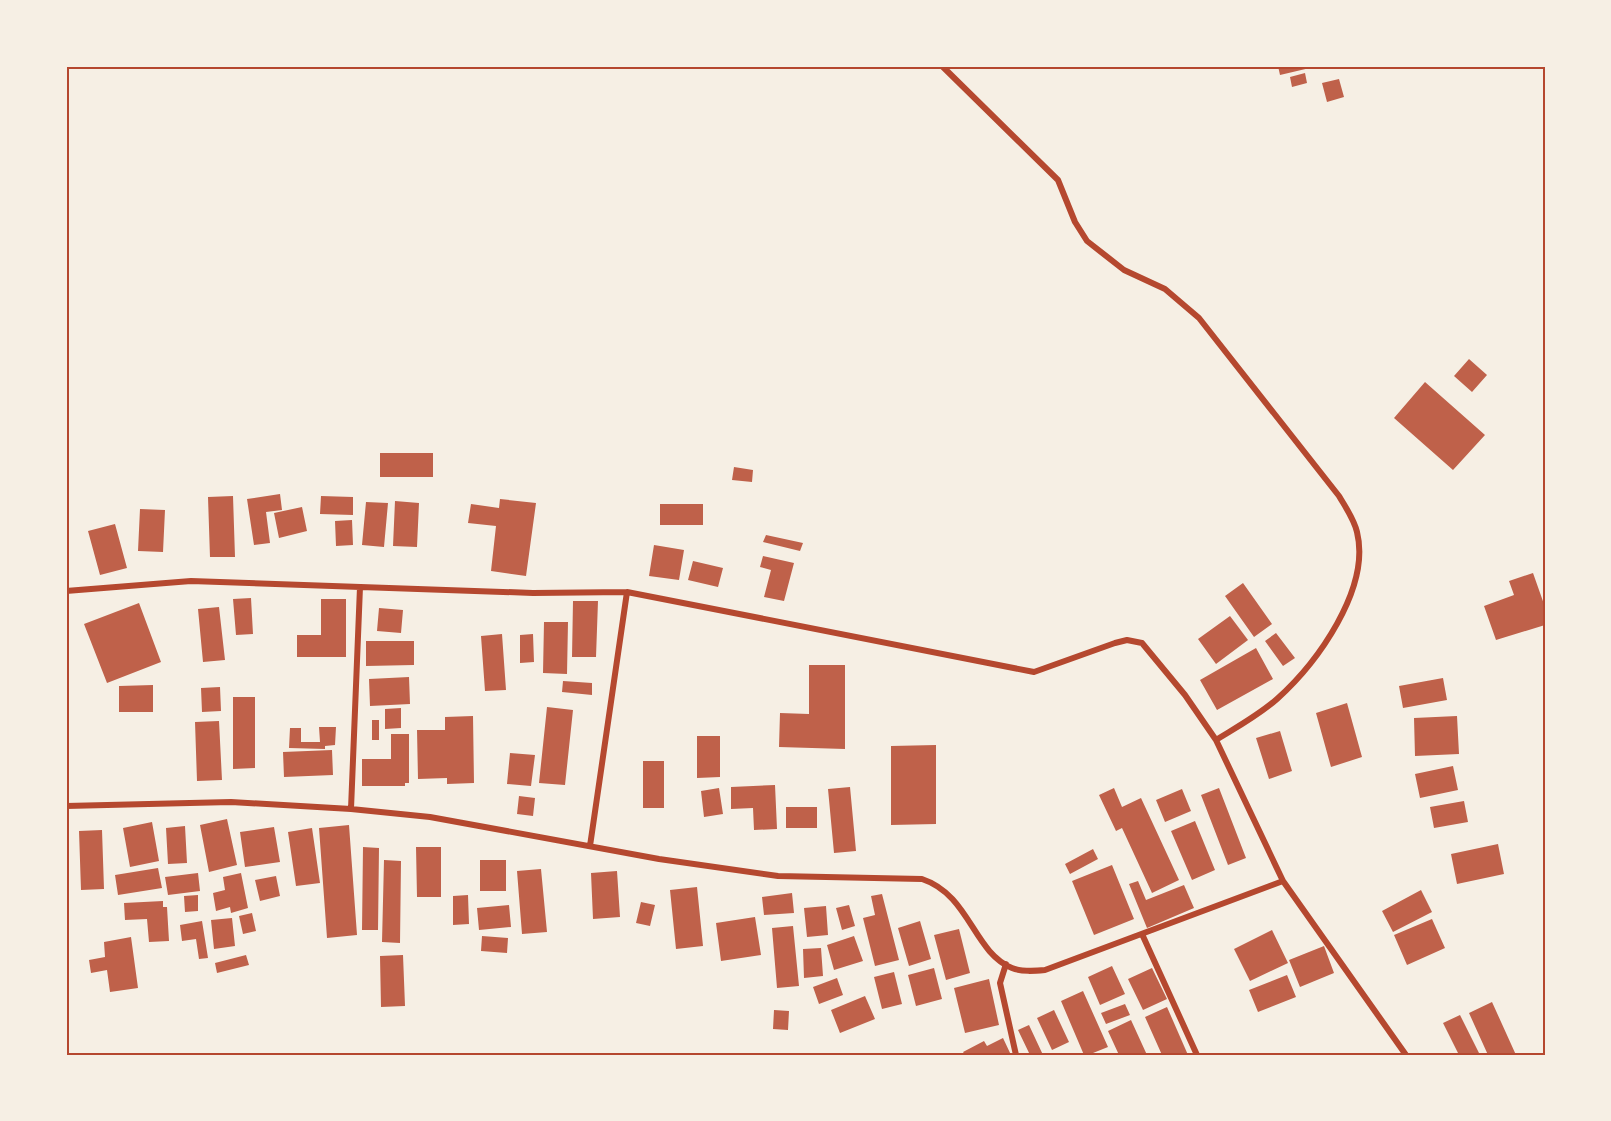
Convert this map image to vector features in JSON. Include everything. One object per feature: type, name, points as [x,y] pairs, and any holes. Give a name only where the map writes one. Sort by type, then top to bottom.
[{"type":"street","points":[[942,66],[1059,180],[1075,222],[1087,241],[1124,270],[1165,289],[1199,318],[1339,496],[1353,519],[1358,534],[1359,568],[1349,599],[1328,640],[1298,680],[1275,701],[1216,740]]},
{"type":"street","points":[[66,591],[192,581],[533,593],[627,592],[1025,672],[1046,669],[1127,640],[1136,641],[1147,647],[1179,687],[1216,740],[1283,881],[1406,1055]]},
{"type":"street","points":[[351,809],[360,587]]},
{"type":"street","points":[[590,846],[606,721],[627,592]]},
{"type":"street","points":[[66,806],[231,802],[351,809],[430,817],[659,859],[778,876],[922,879],[939,885],[954,898],[985,942],[1006,964],[1011,968],[1029,971],[1045,970],[1283,881]]},
{"type":"street","points":[[1142,934],[1197,1055]]},
{"type":"street","points":[[1006,964],[999,983],[1016,1055]]},
{"type":"building","points":[[1278,66],[1314,66],[1314,67],[1280,75]]},
{"type":"building","points":[[1305,73],[1307,83],[1292,87],[1290,77]]},
{"type":"building","points":[[1339,79],[1344,97],[1327,102],[1322,83]]},
{"type":"building","points":[[1469,359],[1487,375],[1472,392],[1454,376]]},
{"type":"building","points":[[1425,382],[1485,435],[1453,470],[1394,418]]},
{"type":"building","points":[[380,453],[433,453],[433,477],[380,477]]},
{"type":"building","points":[[734,467],[753,470],[752,482],[732,480]]},
{"type":"building","points":[[280,494],[282,510],[266,512],[270,543],[254,545],[247,499]]},
{"type":"building","points":[[233,496],[235,557],[210,557],[208,497]]},
{"type":"building","points":[[321,496],[353,497],[353,515],[320,514]]},
{"type":"building","points":[[500,499],[536,503],[526,576],[491,571],[496,526],[468,523],[471,504],[499,508]]},
{"type":"building","points":[[395,501],[419,503],[417,547],[393,546]]},
{"type":"building","points":[[366,502],[388,503],[384,547],[362,545]]},
{"type":"building","points":[[660,504],[703,504],[703,525],[660,525]]},
{"type":"building","points":[[302,507],[307,531],[279,538],[274,513]]},
{"type":"building","points":[[140,509],[165,510],[163,552],[138,551]]},
{"type":"building","points":[[352,520],[353,545],[336,546],[335,521]]},
{"type":"building","points":[[115,524],[127,568],[100,575],[88,531]]},
{"type":"building","points":[[766,535],[803,543],[800,551],[763,542]]},
{"type":"building","points":[[654,545],[684,550],[679,580],[649,576]]},
{"type":"building","points":[[763,556],[794,563],[784,601],[764,597],[771,570],[760,567]]},
{"type":"building","points":[[693,561],[723,568],[718,587],[688,580]]},
{"type":"building","points":[[1533,573],[1545,607],[1545,625],[1496,640],[1484,606],[1514,595],[1509,581]]},
{"type":"building","points":[[1243,583],[1272,624],[1254,637],[1225,596]]},
{"type":"building","points":[[251,598],[253,634],[236,635],[233,599]]},
{"type":"building","points":[[321,599],[346,599],[346,657],[297,657],[297,635],[321,635]]},
{"type":"building","points":[[573,601],[598,601],[596,657],[572,657]]},
{"type":"building","points":[[139,603],[161,662],[107,683],[84,624]]},
{"type":"building","points":[[219,607],[225,660],[203,662],[198,609]]},
{"type":"building","points":[[379,608],[403,610],[401,633],[377,631]]},
{"type":"building","points":[[1230,616],[1248,640],[1216,664],[1198,639]]},
{"type":"building","points":[[544,622],[568,622],[567,674],[543,673]]},
{"type":"building","points":[[1276,633],[1295,658],[1283,666],[1265,641]]},
{"type":"building","points":[[502,634],[506,690],[485,691],[481,636]]},
{"type":"building","points":[[533,634],[534,662],[520,663],[520,635]]},
{"type":"building","points":[[366,641],[414,641],[414,665],[366,666]]},
{"type":"building","points":[[1256,648],[1273,679],[1217,710],[1200,680]]},
{"type":"building","points":[[809,665],[845,665],[845,749],[779,747],[780,713],[809,714]]},
{"type":"building","points":[[409,677],[410,704],[370,706],[369,679]]},
{"type":"building","points":[[1443,678],[1447,700],[1403,708],[1399,686]]},
{"type":"building","points":[[563,681],[592,683],[592,695],[562,692]]},
{"type":"building","points":[[153,685],[153,712],[119,712],[119,686]]},
{"type":"building","points":[[220,687],[221,711],[202,712],[201,688]]},
{"type":"building","points":[[233,697],[255,697],[255,768],[233,769]]},
{"type":"building","points":[[1347,703],[1362,757],[1331,767],[1316,713]]},
{"type":"building","points":[[547,707],[573,710],[565,785],[539,783]]},
{"type":"building","points":[[401,708],[401,728],[385,729],[385,709]]},
{"type":"building","points":[[473,716],[474,783],[447,784],[447,778],[418,779],[417,730],[445,730],[445,717]]},
{"type":"building","points":[[1457,716],[1459,754],[1415,756],[1414,718]]},
{"type":"building","points":[[372,720],[379,720],[379,740],[372,740]]},
{"type":"building","points":[[219,721],[222,780],[197,781],[195,722]]},
{"type":"building","points":[[319,727],[336,727],[335,745],[325,746],[325,749],[289,748],[290,728],[301,728],[301,742],[320,742]]},
{"type":"building","points":[[1280,731],[1292,771],[1269,779],[1256,738]]},
{"type":"building","points":[[391,734],[409,734],[409,783],[405,783],[405,786],[362,786],[362,759],[391,759]]},
{"type":"building","points":[[697,736],[720,736],[720,777],[697,778]]},
{"type":"building","points":[[936,745],[936,824],[891,825],[891,746]]},
{"type":"building","points":[[332,750],[333,775],[284,777],[283,752]]},
{"type":"building","points":[[510,753],[535,755],[531,786],[507,784]]},
{"type":"building","points":[[643,761],[664,761],[664,808],[643,808]]},
{"type":"building","points":[[1453,766],[1458,790],[1420,798],[1415,774]]},
{"type":"building","points":[[775,785],[777,829],[754,830],[753,808],[731,809],[731,787]]},
{"type":"building","points":[[850,787],[856,851],[834,853],[828,789]]},
{"type":"building","points":[[719,788],[723,814],[704,817],[701,791]]},
{"type":"building","points":[[1114,788],[1122,807],[1141,798],[1179,880],[1152,893],[1122,828],[1116,831],[1099,795]]},
{"type":"building","points":[[1219,788],[1246,858],[1228,865],[1201,795]]},
{"type":"building","points":[[1182,789],[1191,811],[1165,822],[1156,800]]},
{"type":"building","points":[[519,796],[535,798],[533,816],[517,814]]},
{"type":"building","points":[[1464,801],[1468,822],[1434,828],[1430,807]]},
{"type":"building","points":[[786,807],[817,807],[817,828],[786,828]]},
{"type":"building","points":[[227,819],[237,865],[209,872],[200,825]]},
{"type":"building","points":[[1195,821],[1215,870],[1192,880],[1171,831]]},
{"type":"building","points":[[152,822],[159,861],[130,867],[123,828]]},
{"type":"building","points":[[349,825],[357,935],[327,938],[319,828]]},
{"type":"building","points":[[185,826],[187,863],[168,864],[166,828]]},
{"type":"building","points":[[274,827],[280,862],[245,867],[240,832]]},
{"type":"building","points":[[312,828],[320,883],[296,886],[288,832]]},
{"type":"building","points":[[102,830],[104,889],[81,890],[79,831]]},
{"type":"building","points":[[1498,844],[1504,874],[1457,884],[1451,854]]},
{"type":"building","points":[[363,847],[379,848],[378,930],[362,930]]},
{"type":"building","points":[[416,847],[441,847],[441,897],[417,897]]},
{"type":"building","points":[[1093,849],[1098,859],[1070,874],[1065,864]]},
{"type":"building","points":[[384,860],[401,861],[400,943],[382,942]]},
{"type":"building","points":[[480,860],[506,860],[506,891],[480,891]]},
{"type":"building","points":[[1112,865],[1134,919],[1094,935],[1072,881]]},
{"type":"building","points":[[158,868],[162,888],[118,895],[115,875]]},
{"type":"building","points":[[541,869],[547,932],[522,934],[517,871]]},
{"type":"building","points":[[617,871],[620,917],[593,919],[591,873]]},
{"type":"building","points":[[198,873],[200,891],[168,895],[165,877]]},
{"type":"building","points":[[241,873],[248,908],[231,913],[230,907],[216,911],[213,893],[225,890],[223,877]]},
{"type":"building","points":[[276,876],[280,896],[260,901],[255,880]]},
{"type":"building","points":[[1138,881],[1146,900],[1184,885],[1194,908],[1147,928],[1129,884]]},
{"type":"building","points":[[697,887],[703,946],[676,949],[670,890]]},
{"type":"building","points":[[1421,890],[1432,912],[1393,932],[1382,911]]},
{"type":"building","points":[[792,893],[794,913],[764,915],[762,897]]},
{"type":"building","points":[[882,894],[899,960],[875,966],[863,918],[875,915],[871,896]]},
{"type":"building","points":[[198,895],[198,911],[185,912],[184,896]]},
{"type":"building","points":[[468,895],[469,924],[453,925],[453,896]]},
{"type":"building","points":[[163,901],[163,907],[167,907],[169,941],[149,942],[147,919],[125,920],[124,903]]},
{"type":"building","points":[[641,902],[655,905],[650,926],[636,923]]},
{"type":"building","points":[[509,905],[511,927],[479,930],[477,908]]},
{"type":"building","points":[[849,905],[855,926],[842,930],[836,908]]},
{"type":"building","points":[[826,906],[828,935],[807,937],[804,908]]},
{"type":"building","points":[[252,913],[256,931],[243,934],[239,916]]},
{"type":"building","points":[[755,917],[761,955],[721,961],[716,923]]},
{"type":"building","points":[[232,918],[235,946],[214,949],[211,920]]},
{"type":"building","points":[[1432,919],[1445,948],[1407,965],[1394,935]]},
{"type":"building","points":[[202,921],[208,958],[199,959],[196,939],[182,941],[180,925]]},
{"type":"building","points":[[920,921],[931,959],[909,966],[898,928]]},
{"type":"building","points":[[793,926],[799,986],[777,988],[772,928]]},
{"type":"building","points":[[959,929],[970,973],[946,980],[934,935]]},
{"type":"building","points":[[1272,930],[1288,963],[1250,981],[1234,949]]},
{"type":"building","points":[[482,936],[508,938],[507,953],[481,951]]},
{"type":"building","points":[[854,936],[863,961],[834,970],[827,945]]},
{"type":"building","points":[[131,937],[138,988],[110,992],[107,970],[91,973],[89,960],[105,957],[104,942]]},
{"type":"building","points":[[1324,946],[1334,973],[1300,987],[1289,960]]},
{"type":"building","points":[[821,948],[823,976],[804,978],[803,949]]},
{"type":"building","points":[[246,955],[249,965],[217,973],[215,963]]},
{"type":"building","points":[[403,955],[405,1006],[381,1007],[380,956]]},
{"type":"building","points":[[1112,966],[1125,994],[1100,1005],[1088,977]]},
{"type":"building","points":[[934,968],[942,999],[916,1006],[908,975]]},
{"type":"building","points":[[1152,968],[1167,999],[1143,1010],[1128,979]]},
{"type":"building","points":[[894,972],[902,1004],[882,1009],[874,977]]},
{"type":"building","points":[[1287,975],[1296,997],[1258,1012],[1249,990]]},
{"type":"building","points":[[837,978],[843,995],[819,1004],[813,987]]},
{"type":"building","points":[[989,979],[999,1025],[965,1033],[954,988]]},
{"type":"building","points":[[1083,991],[1108,1047],[1088,1055],[1084,1055],[1061,1001]]},
{"type":"building","points":[[865,996],[875,1019],[840,1033],[831,1010]]},
{"type":"building","points":[[1492,1002],[1516,1055],[1488,1055],[1469,1013]]},
{"type":"building","points":[[1125,1004],[1130,1015],[1106,1024],[1101,1013]]},
{"type":"building","points":[[1167,1007],[1188,1055],[1162,1055],[1145,1017]]},
{"type":"building","points":[[774,1010],[789,1011],[788,1030],[773,1029]]},
{"type":"building","points":[[1054,1010],[1069,1042],[1052,1050],[1037,1018]]},
{"type":"building","points":[[1460,1015],[1480,1055],[1459,1055],[1443,1023]]},
{"type":"building","points":[[1131,1020],[1147,1055],[1119,1055],[1108,1031]]},
{"type":"building","points":[[1029,1025],[1043,1055],[1030,1055],[1018,1030]]},
{"type":"building","points":[[1003,1038],[1011,1055],[965,1055],[963,1052],[984,1041],[987,1046]]}]
